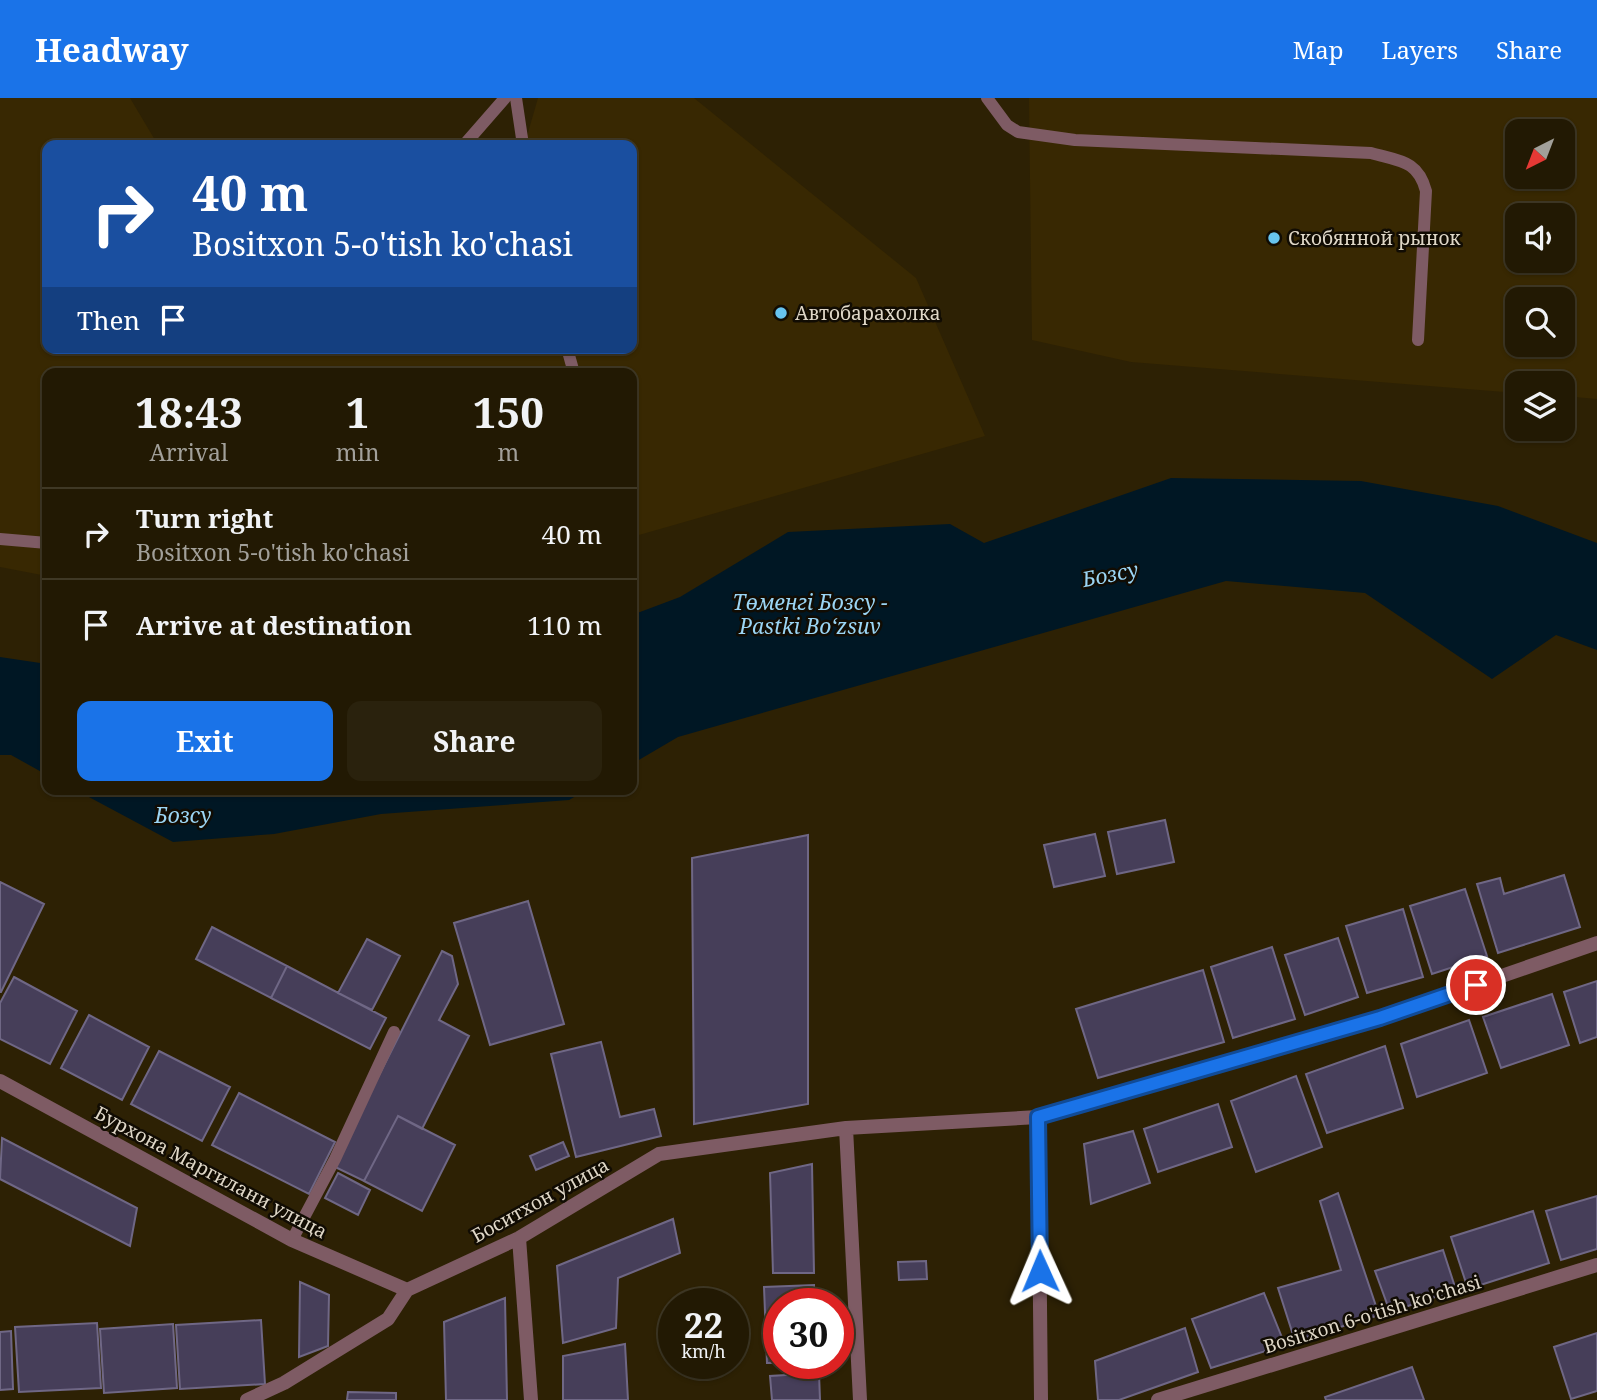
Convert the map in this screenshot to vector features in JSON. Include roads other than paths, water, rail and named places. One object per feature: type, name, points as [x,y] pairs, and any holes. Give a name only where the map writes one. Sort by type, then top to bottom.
[{"type":"street","name":"Боситхон улица","points":[[407,1290],[519,1238],[659,1154],[846,1128],[1038,1117],[1380,1018],[1597,943]]},
{"type":"street","name":"Бурхона Маргилани улица","points":[[0,1081],[292,1240],[407,1290]]},
{"type":"street","points":[[1038,1117],[1041,1400]]},
{"type":"street","points":[[846,1128],[860,1400]]},
{"type":"street","points":[[519,1238],[531,1400]]},
{"type":"street","name":"Bositxon 6-o'tish ko'chasi","points":[[1158,1400],[1597,1265]]},
{"type":"street","points":[[247,1400],[285,1383],[388,1319],[407,1290]]},
{"type":"lane","points":[[468,140],[505,98]]},
{"type":"lane","points":[[516,98],[522,140]]},
{"type":"lane","points":[[987,98],[1007,125],[1018,132],[1075,140],[1371,153],[1410,164],[1422,174],[1426,191],[1418,340]]},
{"type":"lane","points":[[0,539],[42,543]]},
{"type":"lane","points":[[292,1240],[335,1159],[394,1032]]},
{"type":"water","name":"Төменгі Бозсу - Pastki Boʻzsuv","points":[[1171,478],[1361,481],[1498,506],[1597,543],[1597,650],[1556,635],[1492,679],[1365,593],[1226,581],[678,737],[637,761],[637,613],[680,597],[788,532],[950,524],[984,543]]},
{"type":"water","points":[[0,657],[42,663],[42,772],[11,755],[0,755]]},
{"type":"water","name":"Бозсу","points":[[85,795],[578,795],[569,800],[381,814],[274,834],[173,842]]},
{"type":"place","name":"Скобянной рынок","points":[[1274,238]]},
{"type":"place","name":"Автобарахолка","points":[[781,313]]}]
